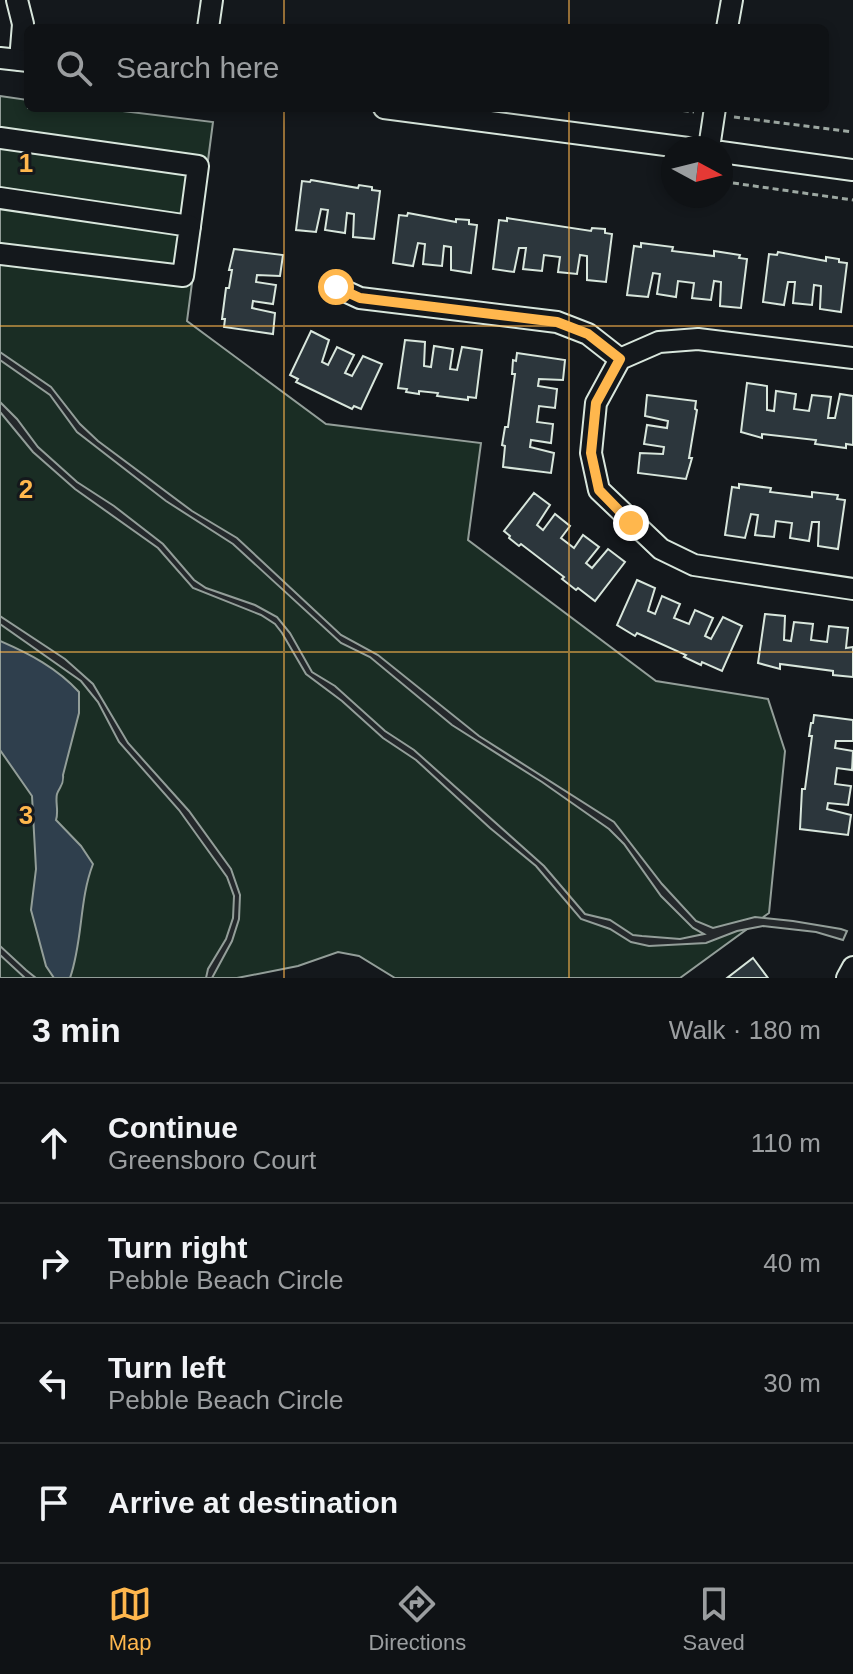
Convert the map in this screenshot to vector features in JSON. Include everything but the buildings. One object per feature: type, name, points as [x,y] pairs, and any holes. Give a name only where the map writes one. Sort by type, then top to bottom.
[{"type":"street","points":[[16,60],[23,24],[17,0]]},
{"type":"street","points":[[209,24],[212,0]]},
{"type":"street","points":[[728,24],[732,0]]},
{"type":"street","points":[[414,112],[661,144]]},
{"type":"street","points":[[711,136],[714,112]]},
{"type":"street","points":[[0,138],[198,166],[183,276],[0,254]]},
{"type":"street","points":[[733,154],[853,170]]},
{"type":"street","points":[[0,198],[190,226]]},
{"type":"street","points":[[336,287],[360,298],[557,322],[588,334],[620,359]]},
{"type":"street","points":[[853,358],[698,339],[659,342],[620,359],[596,403],[591,453],[599,490],[661,549],[694,565],[853,589]]},
{"type":"street","points":[[847,978],[853,967]]},
{"type":"path","points":[[745,118],[853,132]]},
{"type":"path","points":[[733,183],[853,200]]},
{"type":"green space","points":[[0,96],[24,99],[24,112],[131,112],[213,122],[187,321],[326,424],[481,443],[468,540],[656,681],[768,699],[785,751],[769,913],[680,978],[395,978],[359,956],[338,952],[298,966],[237,978],[0,978]]},
{"type":"shaded area","points":[[0,352],[51,387],[80,424],[98,441],[192,511],[237,538],[341,635],[378,655],[479,736],[614,822],[662,884],[696,921],[713,928],[755,917],[793,921],[847,931],[843,940],[816,932],[763,926],[737,931],[706,943],[649,946],[631,942],[610,929],[581,919],[536,866],[416,760],[383,738],[306,674],[275,624],[261,615],[193,588],[158,548],[75,489],[33,452],[0,412],[0,402],[38,447],[77,482],[163,544],[194,580],[206,588],[255,605],[277,617],[312,672],[335,686],[385,731],[414,750],[544,866],[585,914],[610,920],[633,935],[680,939],[704,934],[693,928],[661,896],[624,844],[609,829],[452,725],[370,657],[341,643],[233,544],[166,501],[77,432],[50,395],[0,360]]},
{"type":"shaded area","points":[[0,616],[65,659],[93,684],[128,743],[189,811],[231,869],[240,895],[239,919],[232,941],[212,978],[206,978],[208,969],[226,939],[233,918],[234,896],[227,877],[179,810],[119,742],[98,702],[81,681],[0,624]]},
{"type":"shaded area","points":[[0,946],[36,978],[25,978],[0,955]]},
{"type":"water","points":[[0,641],[42,662],[79,692],[79,713],[56,800],[56,820],[81,846],[93,864],[70,978],[54,978],[46,966],[31,910],[36,869],[32,796],[0,750]]},
{"type":"route","points":[[336,287],[360,298],[557,322],[588,334],[620,359],[596,403],[591,453],[599,490],[631,523]]}]
